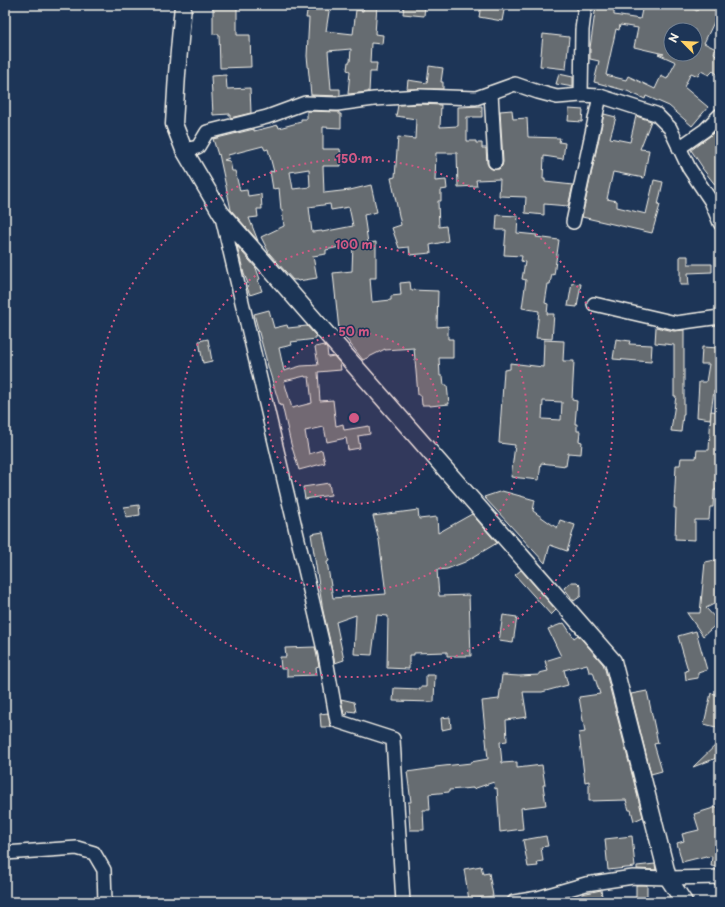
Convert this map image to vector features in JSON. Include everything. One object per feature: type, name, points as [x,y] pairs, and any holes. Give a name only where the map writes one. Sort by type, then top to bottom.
[{"type":"street","points":[[183,5],[174,124],[184,150],[221,213],[613,661],[668,878],[684,902]]},
{"type":"street","points":[[581,95],[582,30],[585,5]]},
{"type":"street","points":[[184,150],[198,147],[207,132],[267,117],[305,103],[337,104],[374,99],[420,96],[476,98],[515,84],[557,97],[581,95],[600,96],[656,114],[670,128],[689,168],[711,201],[720,222]]},
{"type":"street","points":[[491,93],[495,162]]},
{"type":"street","points":[[573,222],[600,96]]},
{"type":"street","points":[[679,148],[705,130],[720,115]]},
{"type":"street","points":[[221,213],[325,654],[337,721],[392,739],[403,902]]},
{"type":"street","points":[[594,304],[676,323],[720,317]]},
{"type":"street","points":[[5,853],[77,848],[94,853],[104,870],[105,902]]},
{"type":"street","points":[[514,902],[538,898],[586,884],[633,877],[720,877]]},
{"type":"building","points":[[213,5],[237,5],[237,35],[250,35],[251,67],[220,68],[219,34],[213,34]]},
{"type":"building","points":[[308,5],[330,5],[326,31],[353,34],[356,10],[363,11],[364,5],[377,5],[375,34],[383,35],[382,44],[371,43],[370,63],[377,63],[376,72],[370,72],[369,92],[348,94],[350,71],[347,70],[348,62],[350,62],[351,49],[328,51],[331,89],[340,89],[340,96],[311,95],[307,56],[309,18],[306,18]]},
{"type":"building","points":[[404,5],[425,5],[424,16],[403,14]]},
{"type":"building","points":[[481,5],[505,5],[502,21],[479,17]]},
{"type":"building","points":[[596,5],[614,5],[614,15],[640,19],[643,5],[676,5],[692,8],[697,11],[700,5],[720,5],[720,17],[717,16],[704,43],[716,49],[714,53],[720,59],[720,76],[713,71],[709,75],[701,71],[698,76],[691,73],[684,87],[708,107],[692,126],[669,106],[646,96],[645,99],[627,91],[594,82],[599,61],[590,59],[590,48]],"holes":[[[663,22],[703,22],[703,62],[676,62],[667,79],[661,76],[655,89],[628,76],[626,80],[606,75],[616,29],[619,30],[620,25],[638,28],[634,47],[663,54]]]},
{"type":"building","points":[[543,34],[569,37],[566,69],[540,66]]},
{"type":"building","points":[[429,66],[443,68],[441,82],[443,82],[443,89],[407,89],[408,80],[427,83]]},
{"type":"building","points":[[559,74],[573,77],[573,87],[556,84]]},
{"type":"building","points":[[226,75],[227,89],[250,88],[251,113],[230,118],[230,114],[213,115],[211,76]]},
{"type":"building","points":[[398,105],[441,105],[440,127],[458,126],[458,107],[482,106],[482,117],[467,117],[467,141],[482,143],[482,148],[486,148],[487,163],[492,169],[499,169],[503,162],[500,111],[512,110],[513,119],[527,118],[528,137],[560,138],[559,142],[565,143],[563,159],[544,156],[543,179],[545,179],[545,182],[573,185],[568,206],[544,204],[544,215],[525,213],[526,197],[499,196],[500,179],[476,180],[477,186],[458,187],[457,153],[436,153],[435,181],[446,180],[447,189],[441,190],[441,201],[438,201],[439,227],[446,226],[448,241],[430,245],[431,253],[410,255],[409,247],[399,248],[392,228],[401,225],[391,178],[395,177],[398,137],[415,139],[416,119],[396,116]]},
{"type":"building","points":[[569,109],[583,110],[582,122],[568,121]]},
{"type":"building","points":[[307,111],[339,112],[339,114],[341,114],[341,128],[323,127],[323,149],[340,149],[341,157],[341,166],[323,166],[324,193],[350,190],[371,185],[377,212],[364,215],[368,243],[376,242],[376,278],[370,278],[372,302],[391,300],[391,296],[401,295],[400,283],[410,282],[411,290],[438,291],[437,327],[448,326],[448,339],[453,339],[453,358],[439,358],[440,376],[443,376],[444,385],[447,385],[449,404],[430,406],[422,405],[421,395],[418,395],[414,348],[385,349],[363,360],[339,330],[333,273],[352,271],[353,244],[326,250],[326,254],[313,256],[317,278],[298,281],[293,280],[269,253],[261,237],[284,226],[279,188],[273,189],[270,171],[274,172],[268,149],[265,150],[263,146],[228,155],[229,158],[224,160],[230,161],[232,171],[235,171],[240,191],[247,190],[248,196],[261,194],[262,209],[257,209],[258,217],[249,218],[258,241],[231,210],[219,154],[218,155],[213,139],[278,125],[279,128],[301,122],[301,119],[307,119]],"holes":[[[309,169],[310,187],[293,189],[290,172]],[[330,204],[331,210],[349,207],[353,226],[322,232],[312,232],[309,207]]]},
{"type":"building","points":[[604,114],[616,117],[610,138],[630,142],[636,116],[651,121],[640,149],[649,150],[644,178],[613,172],[607,199],[617,201],[617,207],[646,214],[654,180],[663,182],[658,205],[660,205],[652,233],[582,217]]},
{"type":"building","points":[[720,126],[720,191],[702,168],[691,150],[710,136]]},
{"type":"building","points":[[497,215],[518,216],[517,233],[537,235],[536,237],[559,240],[554,275],[552,274],[550,284],[548,284],[545,303],[548,304],[547,314],[554,314],[552,339],[536,338],[539,311],[522,308],[526,280],[522,279],[525,262],[521,261],[522,256],[504,255],[506,230],[496,230]]},
{"type":"building","points":[[237,246],[256,268],[262,291],[250,295],[247,287],[249,286],[244,274]]},
{"type":"building","points":[[680,256],[688,256],[688,264],[712,264],[712,272],[688,273],[689,285],[680,285]]},
{"type":"building","points":[[572,283],[581,284],[577,307],[568,306]]},
{"type":"building","points":[[269,310],[274,328],[287,325],[288,328],[307,326],[316,336],[316,339],[291,342],[292,345],[279,348],[284,371],[301,366],[318,365],[315,347],[324,345],[327,349],[328,357],[334,356],[340,363],[341,370],[318,372],[320,401],[333,400],[336,426],[343,424],[344,430],[369,426],[370,434],[358,436],[360,448],[348,450],[346,438],[327,442],[324,427],[305,431],[309,454],[322,450],[325,463],[299,470],[282,405],[280,406],[254,314]],"holes":[[[309,377],[312,403],[292,408],[284,381]]]},
{"type":"building","points":[[656,327],[674,331],[684,330],[684,415],[681,432],[671,431],[676,396],[674,396],[674,345],[655,343]]},
{"type":"building","points":[[208,339],[212,361],[203,363],[199,341]]},
{"type":"building","points":[[616,339],[630,341],[629,344],[652,345],[651,362],[613,359]]},
{"type":"building","points":[[544,340],[564,341],[563,361],[574,361],[572,400],[577,401],[575,424],[577,424],[577,431],[580,431],[579,441],[582,442],[581,454],[568,453],[566,466],[541,463],[539,480],[511,477],[515,445],[499,443],[504,370],[510,369],[510,363],[543,367]],"holes":[[[543,401],[562,402],[561,420],[542,419]]]},
{"type":"building","points":[[702,347],[720,348],[720,392],[714,391],[710,419],[697,417],[699,382],[706,382],[709,364],[701,364]]},
{"type":"building","points":[[711,411],[720,412],[720,490],[714,490],[713,507],[710,507],[709,520],[695,520],[695,540],[675,539],[676,508],[674,508],[676,465],[680,465],[681,458],[696,458],[697,450],[709,450]]},
{"type":"building","points":[[329,483],[331,495],[305,499],[303,487]]},
{"type":"building","points":[[502,491],[535,500],[533,511],[557,528],[560,520],[575,525],[567,551],[550,545],[545,563],[484,497]]},
{"type":"building","points":[[139,505],[140,515],[126,517],[124,507]]},
{"type":"building","points":[[418,510],[419,519],[437,517],[438,533],[472,514],[497,543],[465,562],[447,569],[437,570],[439,596],[469,595],[471,656],[447,656],[447,652],[414,653],[414,655],[409,655],[409,669],[387,668],[388,616],[377,615],[372,655],[354,654],[356,615],[336,622],[344,660],[335,663],[323,611],[311,534],[323,532],[329,561],[327,562],[333,598],[386,594],[379,540],[373,516]]},
{"type":"building","points":[[716,560],[720,561],[720,601],[706,608],[719,622],[703,636],[687,613],[700,613],[705,562]]},
{"type":"building","points":[[521,570],[556,610],[551,615],[515,575]]},
{"type":"building","points":[[571,582],[577,582],[581,586],[581,596],[574,601],[564,588]]},
{"type":"building","points":[[503,615],[517,617],[513,643],[499,641]]},
{"type":"building","points":[[564,623],[574,638],[578,635],[603,664],[643,817],[634,821],[626,800],[589,801],[589,781],[585,782],[579,733],[585,732],[579,697],[600,694],[593,672],[589,672],[587,664],[564,670],[568,685],[542,692],[523,692],[527,717],[506,720],[507,741],[500,742],[502,763],[517,762],[517,768],[542,765],[546,805],[521,808],[523,829],[500,832],[497,788],[495,789],[494,782],[473,789],[449,790],[449,792],[429,794],[430,810],[423,810],[424,830],[410,830],[408,802],[411,802],[407,772],[471,763],[488,759],[482,701],[499,699],[502,675],[539,675],[539,673],[548,671],[545,661],[561,656],[548,629]]},
{"type":"building","points":[[696,631],[707,670],[698,673],[698,678],[686,680],[685,671],[688,670],[678,636]]},
{"type":"building","points":[[315,647],[319,666],[316,667],[317,675],[287,676],[287,669],[281,669],[280,657],[286,657],[285,648]]},
{"type":"building","points":[[426,675],[435,675],[434,702],[393,701],[394,688],[420,689],[420,687],[426,687]]},
{"type":"building","points":[[647,691],[658,743],[654,744],[662,771],[651,774],[631,694]]},
{"type":"building","points":[[711,693],[720,695],[720,728],[704,724]]},
{"type":"building","points":[[341,699],[354,702],[356,712],[348,711],[347,715],[344,714]]},
{"type":"building","points":[[328,713],[331,727],[321,727],[320,714]]},
{"type":"building","points":[[450,717],[451,728],[442,730],[441,718]]},
{"type":"building","points":[[720,741],[720,753],[714,759],[693,767]]},
{"type":"building","points":[[720,806],[720,867],[711,866],[712,856],[682,862],[677,843],[684,841],[682,834],[699,830],[694,814]]},
{"type":"building","points":[[546,836],[548,846],[541,847],[543,861],[537,862],[538,866],[528,867],[523,840]]},
{"type":"building","points":[[632,836],[635,867],[608,870],[605,839]]},
{"type":"building","points":[[655,864],[656,870],[637,869],[637,866]]},
{"type":"building","points":[[481,866],[483,874],[489,873],[493,896],[469,900],[464,869]]},
{"type":"building","points":[[636,885],[647,885],[647,898],[636,898]]},
{"type":"building","points":[[601,890],[603,902],[592,902],[591,897],[583,898],[582,894]]}]
